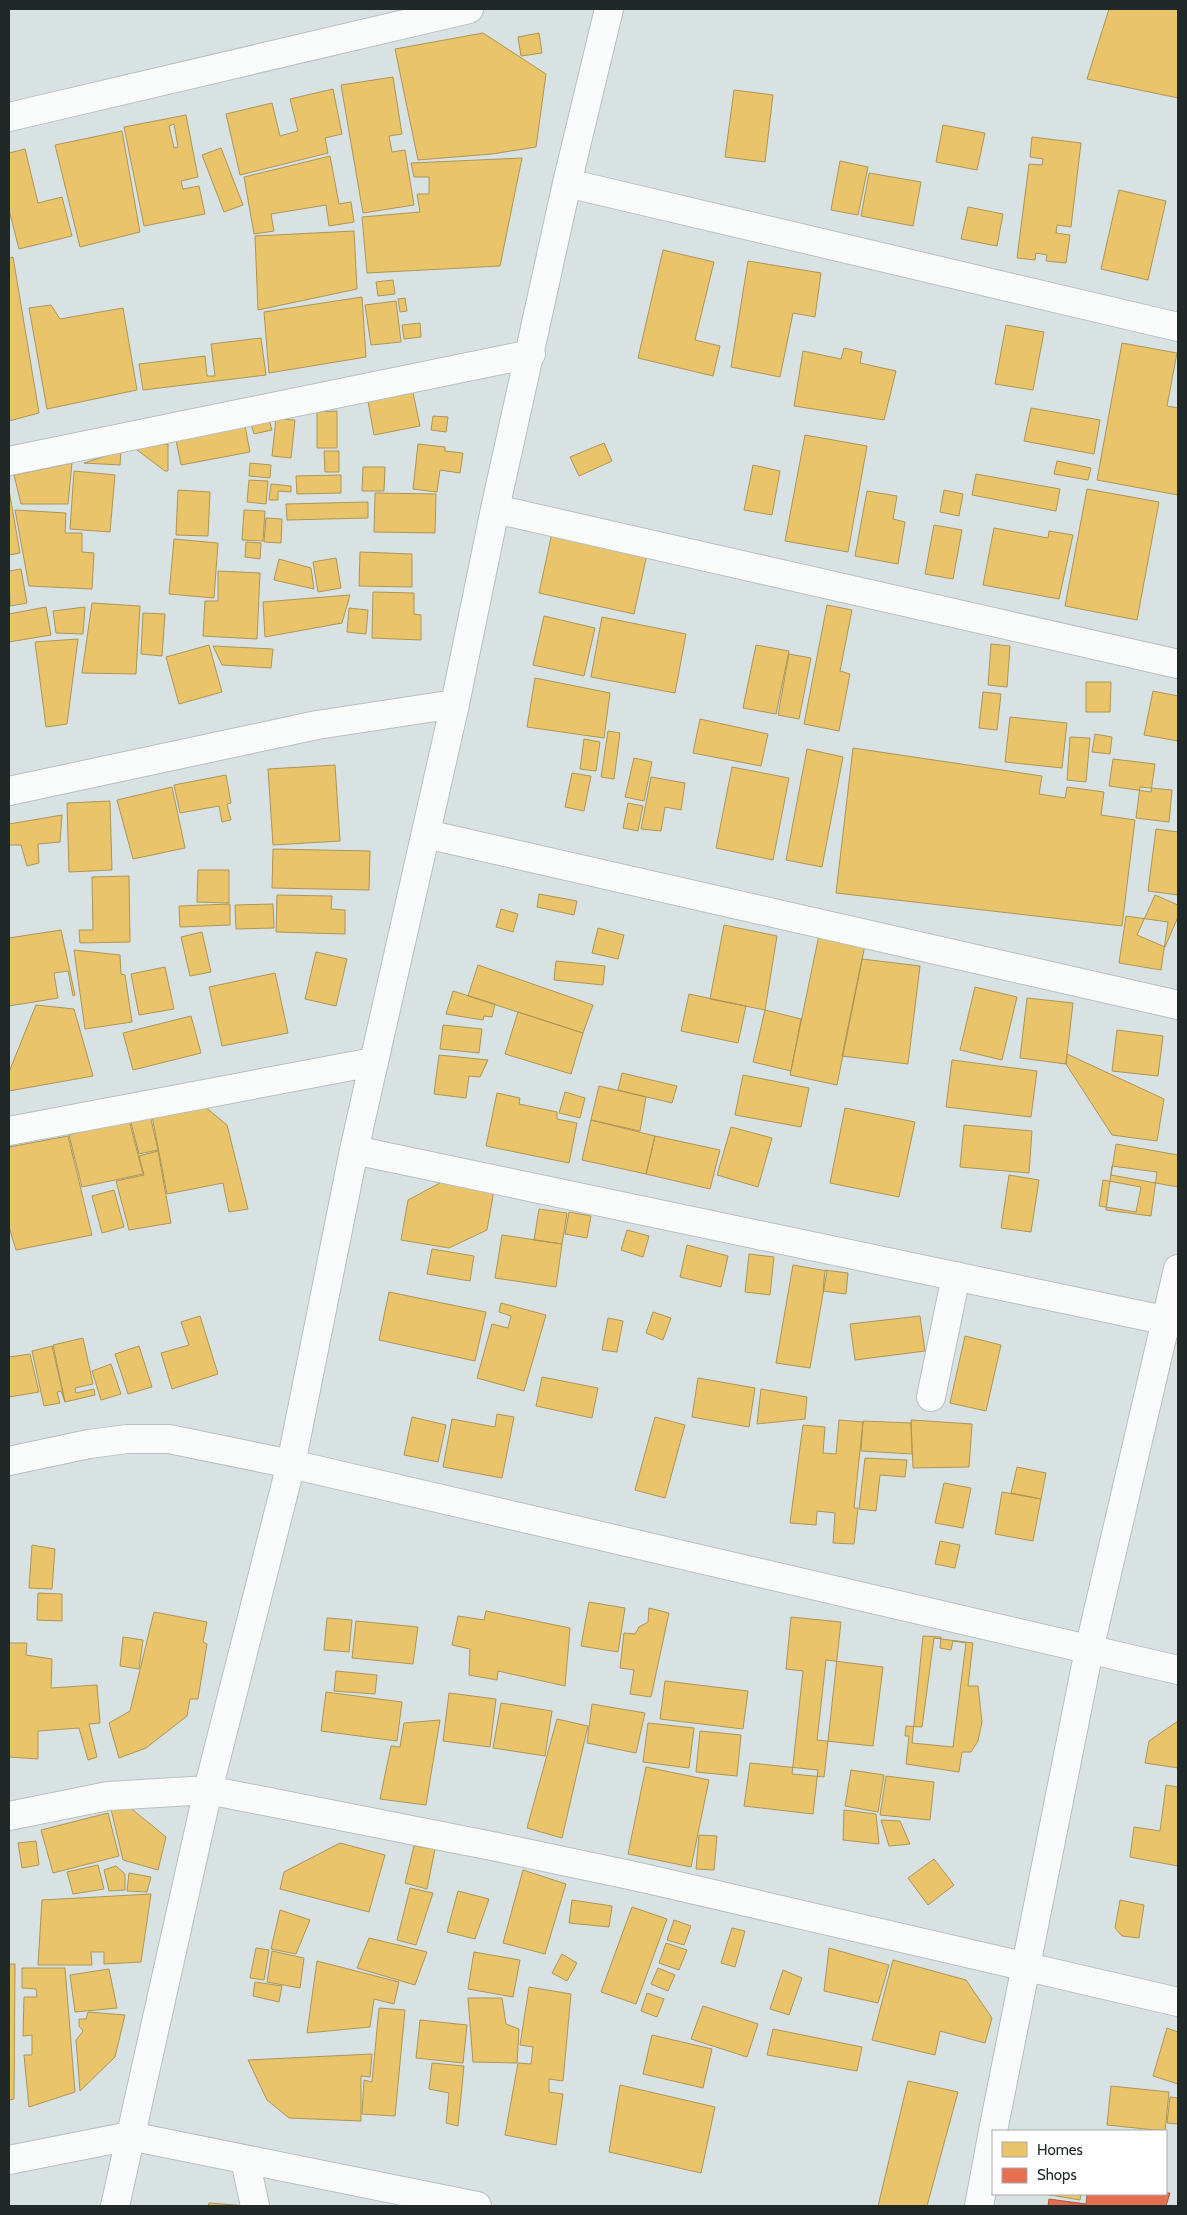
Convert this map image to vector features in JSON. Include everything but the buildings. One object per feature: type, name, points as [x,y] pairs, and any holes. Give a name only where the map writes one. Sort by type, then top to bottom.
[{"type":"street","points":[[9,116],[468,9]]},
{"type":"street","points":[[115,2206],[208,1790],[291,1464],[373,1062],[455,704],[495,509],[531,354],[567,183],[609,9]]},
{"type":"street","points":[[567,183],[1178,328]]},
{"type":"street","points":[[9,461],[531,354]]},
{"type":"street","points":[[495,509],[1178,664]]},
{"type":"street","points":[[9,791],[317,725],[455,704]]},
{"type":"street","points":[[426,834],[1178,1005]]},
{"type":"street","points":[[9,1132],[373,1062]]},
{"type":"street","points":[[354,1150],[1173,1322]]},
{"type":"street","points":[[993,2130],[1089,1650],[1173,1322],[1178,1269]]},
{"type":"street","points":[[930,1398],[956,1276]]},
{"type":"street","points":[[9,1461],[89,1444],[126,1439],[168,1439],[291,1464],[1178,1670]]},
{"type":"street","points":[[9,1816],[108,1796],[208,1790],[497,1846],[639,1877],[1178,2002]]},
{"type":"street","points":[[9,2160],[130,2136],[477,2206]]},
{"type":"street","points":[[979,2206],[992,2136]]},
{"type":"street","points":[[245,2160],[255,2206]]}]
